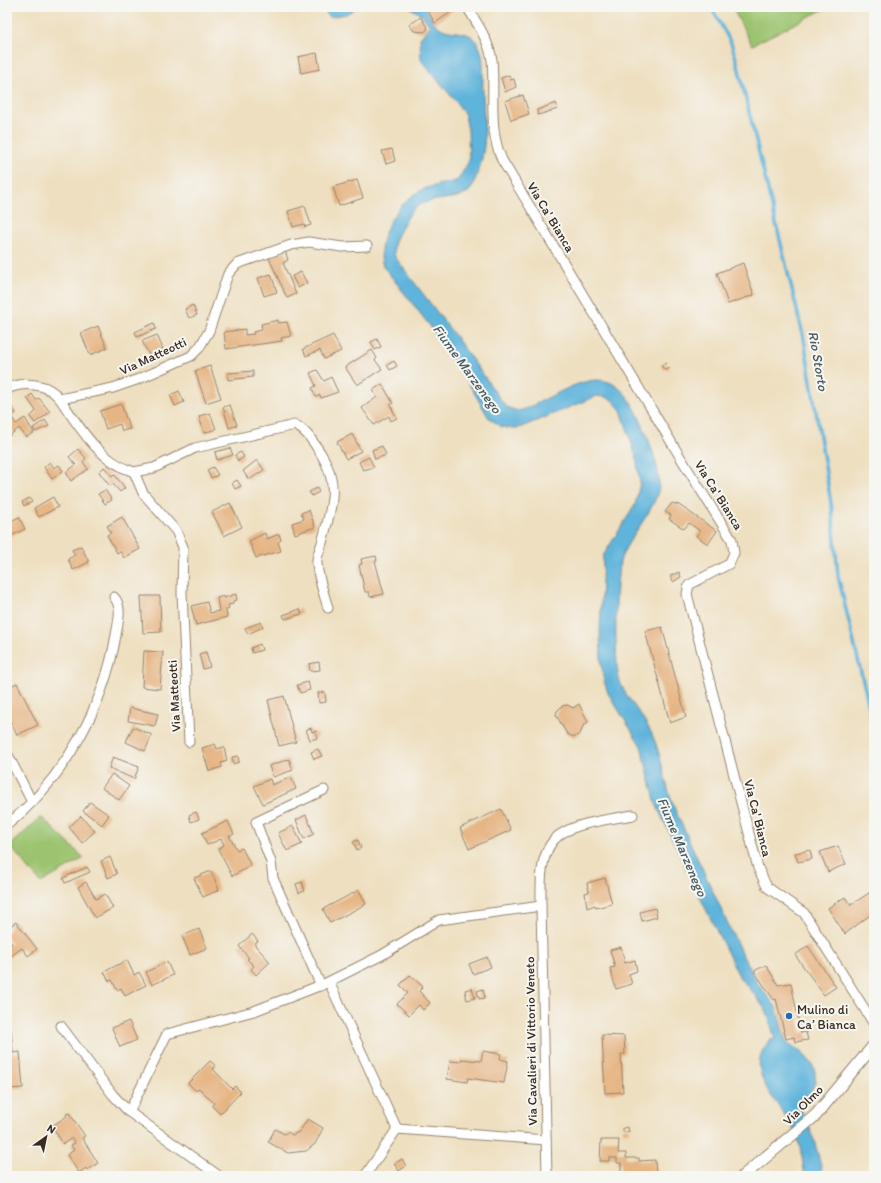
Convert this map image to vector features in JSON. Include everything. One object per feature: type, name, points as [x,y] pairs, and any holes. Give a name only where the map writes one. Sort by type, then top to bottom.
[{"type":"street","name":"Via Ca' Bianca","points":[[467,7],[484,37],[491,58],[494,124],[497,149],[502,160],[682,460],[732,540],[734,553],[729,564],[689,585],[687,594],[758,868],[767,887],[804,913],[874,1024]]},
{"type":"street","name":"Via Matteotti","points":[[60,399],[113,388],[191,356],[199,348],[209,331],[228,274],[237,264],[291,245],[303,243],[342,247],[367,246]]},
{"type":"street","points":[[7,389],[14,386],[36,385],[50,390],[60,399],[96,449],[127,470],[134,472],[154,468],[195,448],[296,425],[309,435],[329,466],[332,475],[333,486],[330,510],[316,562],[328,608]]},
{"type":"street","name":"Via Matteotti","points":[[134,472],[143,493],[176,531],[183,547],[182,593],[189,742]]},
{"type":"street","points":[[7,825],[32,802],[70,752],[98,699],[111,658],[118,624],[119,608],[114,597]]},
{"type":"street","points":[[7,753],[32,802]]},
{"type":"street","points":[[324,790],[256,822],[271,862],[273,878],[397,1129]]},
{"type":"street","name":"Via Cavalieri di Vittorio Veneto","points":[[547,1176],[540,906],[541,873],[553,841],[564,832],[593,823],[633,815]]},
{"type":"street","points":[[129,1112],[167,1034],[254,1011],[325,984],[382,956],[439,920],[540,906]]},
{"type":"street","points":[[61,1026],[113,1095],[129,1112],[219,1176]]},
{"type":"street","name":"Via Olmo","points":[[743,1176],[788,1140],[816,1115],[874,1045]]},
{"type":"street","points":[[397,1129],[546,1140]]},
{"type":"street","points":[[365,1176],[397,1129]]},
{"type":"green space","points":[[732,7],[828,7],[752,45]]},
{"type":"green space","points":[[41,817],[84,858],[41,883],[10,846]]},
{"type":"water","points":[[325,7],[358,7],[346,14],[329,17],[324,9]]},
{"type":"water","name":"Fiume Marzenego","points":[[409,7],[425,7],[439,27],[444,30],[470,35],[478,44],[483,61],[485,132],[481,161],[471,189],[460,196],[421,204],[415,208],[406,219],[394,244],[395,257],[456,337],[506,407],[518,411],[578,384],[593,380],[606,381],[619,388],[631,403],[643,426],[656,462],[659,484],[658,493],[654,502],[626,548],[619,565],[616,595],[616,631],[619,680],[625,693],[652,733],[660,755],[668,790],[676,812],[741,952],[757,983],[776,1007],[786,1042],[806,1056],[814,1069],[816,1076],[814,1084],[810,1092],[801,1102],[800,1106],[813,1138],[823,1176],[805,1176],[796,1134],[764,1083],[761,1074],[759,1064],[761,1054],[769,1040],[775,1039],[767,1012],[740,978],[688,873],[656,804],[641,746],[608,693],[604,681],[601,660],[600,630],[603,556],[635,505],[640,483],[636,457],[621,410],[612,400],[597,396],[519,428],[506,428],[500,426],[489,418],[466,379],[430,326],[383,266],[381,256],[384,234],[395,213],[403,204],[420,191],[429,187],[458,180],[469,161],[468,131],[465,115],[457,103],[421,60],[420,38],[430,26],[422,15]]},
{"type":"building","points":[[452,7],[454,10],[435,23],[426,8]]},
{"type":"building","points":[[421,17],[428,29],[424,32],[414,31],[409,25]]},
{"type":"building","points":[[317,53],[320,69],[301,73],[298,57]]},
{"type":"building","points":[[509,75],[510,80],[514,79],[516,87],[505,92],[501,78]]},
{"type":"building","points":[[523,95],[529,114],[511,120],[505,101]]},
{"type":"building","points":[[556,103],[558,109],[538,115],[537,110]]},
{"type":"building","points":[[392,149],[395,161],[386,164],[382,151]]},
{"type":"building","points":[[357,180],[363,198],[339,206],[333,187]]},
{"type":"building","points":[[305,206],[311,225],[305,227],[304,224],[293,227],[288,211]]},
{"type":"building","points":[[285,251],[288,260],[283,263],[296,294],[287,298],[269,258]]},
{"type":"building","points":[[743,263],[754,295],[728,304],[717,273]]},
{"type":"building","points":[[301,272],[307,283],[298,288],[292,276]]},
{"type":"building","points":[[271,274],[277,292],[264,296],[258,278]]},
{"type":"building","points":[[193,305],[197,315],[189,318],[185,309]]},
{"type":"building","points":[[278,320],[278,323],[287,322],[291,336],[281,338],[282,341],[226,349],[224,332],[245,329],[245,335],[254,334],[253,332],[262,330],[261,324]]},
{"type":"building","points":[[154,323],[156,329],[137,337],[135,332]]},
{"type":"building","points":[[98,326],[107,348],[90,355],[81,333]]},
{"type":"building","points":[[157,335],[163,349],[149,355],[142,341]]},
{"type":"building","points":[[333,335],[341,351],[324,359],[320,350],[306,356],[303,349]]},
{"type":"building","points":[[377,339],[381,347],[375,350],[371,342]]},
{"type":"building","points":[[372,350],[377,358],[375,360],[382,369],[357,385],[345,367]]},
{"type":"building","points":[[394,361],[397,366],[390,370],[387,365]]},
{"type":"building","points":[[665,363],[670,368],[665,370],[661,366]]},
{"type":"building","points":[[210,366],[221,398],[206,403],[195,371]]},
{"type":"building","points":[[317,370],[324,381],[331,377],[338,392],[321,398],[320,395],[316,397],[312,388],[316,386],[310,373]]},
{"type":"building","points":[[253,371],[253,377],[228,380],[228,373]]},
{"type":"building","points":[[382,384],[393,403],[390,405],[397,418],[391,421],[389,416],[374,425],[362,408],[377,397],[373,390]]},
{"type":"building","points":[[179,391],[184,402],[175,406],[170,395]]},
{"type":"building","points":[[32,394],[36,400],[39,398],[50,412],[35,423],[30,417],[36,411],[27,398]]},
{"type":"building","points":[[7,400],[16,413],[11,416],[16,424],[25,418],[34,433],[26,437],[19,428],[8,437]]},
{"type":"building","points":[[121,404],[130,429],[122,431],[120,424],[106,429],[100,411]]},
{"type":"building","points":[[230,405],[237,425],[229,428],[223,407]]},
{"type":"building","points":[[210,413],[216,429],[204,433],[199,416]]},
{"type":"building","points":[[45,420],[49,426],[35,432],[33,428]]},
{"type":"building","points":[[352,434],[361,451],[346,459],[337,442]]},
{"type":"building","points":[[382,446],[386,455],[375,459],[372,450]]},
{"type":"building","points":[[230,448],[233,455],[217,460],[215,452]]},
{"type":"building","points":[[78,449],[86,458],[83,462],[88,469],[71,481],[66,472],[76,465],[69,457]]},
{"type":"building","points":[[241,452],[244,457],[238,461],[235,455]]},
{"type":"building","points":[[369,457],[374,467],[363,470],[359,462]]},
{"type":"building","points":[[257,460],[264,470],[249,480],[243,471]]},
{"type":"building","points":[[50,462],[54,468],[59,465],[63,471],[52,479],[44,467]]},
{"type":"building","points":[[104,467],[112,476],[114,474],[125,488],[120,492],[113,484],[110,486],[99,472]]},
{"type":"building","points":[[213,467],[218,475],[211,478],[207,470]]},
{"type":"building","points":[[237,480],[241,486],[235,489],[232,483]]},
{"type":"building","points":[[317,488],[319,492],[312,496],[309,492]]},
{"type":"building","points":[[105,490],[112,500],[105,504],[98,494]]},
{"type":"building","points":[[53,497],[58,507],[39,517],[34,508]]},
{"type":"building","points":[[29,498],[32,502],[24,506],[22,502]]},
{"type":"building","points":[[230,503],[242,527],[224,536],[212,512]]},
{"type":"building","points":[[672,503],[679,505],[717,531],[708,544],[696,536],[700,531],[689,523],[684,529],[669,519],[671,515],[665,512]]},
{"type":"building","points":[[309,510],[315,527],[295,534],[292,523],[304,519],[301,513]]},
{"type":"building","points":[[19,517],[25,529],[7,538],[7,531],[11,529],[7,523]]},
{"type":"building","points":[[122,517],[140,549],[124,558],[120,551],[117,553],[107,535],[111,533],[107,526]]},
{"type":"building","points":[[265,533],[267,539],[279,534],[281,540],[278,542],[281,551],[256,558],[249,541]]},
{"type":"building","points":[[81,546],[89,562],[73,570],[68,559],[75,555],[72,550]]},
{"type":"building","points":[[376,556],[377,561],[375,561],[384,594],[370,597],[369,592],[365,592],[359,565],[362,564],[361,559]]},
{"type":"building","points":[[679,572],[681,577],[673,582],[670,576]]},
{"type":"building","points":[[236,594],[237,600],[233,601],[233,604],[228,605],[229,608],[226,610],[227,617],[196,625],[191,606],[207,602],[210,613],[219,611],[217,598],[224,596],[224,598]]},
{"type":"building","points":[[141,596],[160,596],[161,632],[143,633]]},
{"type":"building","points":[[300,609],[302,614],[285,619],[283,615]]},
{"type":"building","points":[[261,622],[263,627],[248,634],[245,628]]},
{"type":"building","points":[[662,627],[686,717],[670,723],[645,631]]},
{"type":"building","points":[[260,644],[262,650],[252,653],[251,648]]},
{"type":"building","points":[[144,651],[163,652],[160,689],[142,687]]},
{"type":"building","points":[[206,652],[210,667],[203,669],[199,654]]},
{"type":"building","points":[[319,662],[320,670],[310,671],[309,664]]},
{"type":"building","points":[[308,682],[310,690],[300,693],[297,685]]},
{"type":"building","points":[[17,683],[38,725],[17,735],[7,715],[7,688]]},
{"type":"building","points":[[325,692],[326,702],[319,703],[318,693]]},
{"type":"building","points":[[284,696],[296,742],[279,746],[268,700]]},
{"type":"building","points":[[579,704],[588,722],[583,726],[580,734],[574,737],[567,734],[556,715],[557,711],[562,706],[567,705],[573,708]]},
{"type":"building","points":[[130,708],[158,714],[155,726],[128,721]]},
{"type":"building","points":[[133,727],[152,735],[145,751],[126,742]]},
{"type":"building","points":[[311,728],[312,732],[316,731],[318,738],[310,740],[306,730]]},
{"type":"building","points":[[215,744],[217,749],[224,747],[227,761],[221,763],[222,767],[209,771],[202,748]]},
{"type":"building","points":[[318,749],[322,756],[314,759],[311,752]]},
{"type":"building","points":[[238,756],[239,762],[233,764],[232,757]]},
{"type":"building","points":[[113,757],[139,767],[134,779],[109,768]]},
{"type":"building","points":[[289,759],[293,770],[273,777],[269,766]]},
{"type":"building","points":[[112,774],[129,786],[119,800],[102,788]]},
{"type":"building","points":[[291,777],[296,789],[263,804],[254,786],[270,779],[272,785]]},
{"type":"building","points":[[90,802],[109,815],[102,825],[83,811]]},
{"type":"building","points":[[501,809],[511,830],[469,849],[460,828]]},
{"type":"building","points":[[196,812],[199,819],[191,822],[189,815]]},
{"type":"building","points":[[306,815],[314,834],[304,839],[296,820]]},
{"type":"building","points":[[81,816],[95,831],[82,843],[69,827]]},
{"type":"building","points":[[228,821],[234,834],[229,836],[237,850],[242,848],[251,866],[232,876],[218,849],[224,845],[221,839],[207,845],[202,833]]},
{"type":"building","points":[[293,826],[302,844],[287,851],[278,833]]},
{"type":"building","points":[[358,840],[361,848],[357,850],[353,842]]},
{"type":"building","points":[[838,846],[846,864],[828,872],[820,852]]},
{"type":"building","points":[[810,850],[812,859],[798,862],[795,853]]},
{"type":"building","points":[[110,857],[117,874],[108,878],[101,861]]},
{"type":"building","points":[[87,867],[90,872],[65,883],[63,878]]},
{"type":"building","points":[[211,871],[219,890],[203,897],[194,878]]},
{"type":"building","points":[[605,878],[612,904],[596,908],[595,905],[587,908],[585,893],[589,892],[587,883]]},
{"type":"building","points":[[86,882],[96,899],[105,894],[113,908],[95,918],[78,887]]},
{"type":"building","points":[[302,882],[305,891],[299,893],[296,884]]},
{"type":"building","points":[[359,890],[366,904],[330,923],[323,909]]},
{"type":"building","points":[[869,893],[874,901],[874,912],[845,934],[828,908],[845,897],[851,905]]},
{"type":"building","points":[[655,908],[657,917],[642,921],[640,912]]},
{"type":"building","points":[[16,922],[37,949],[28,956],[22,948],[7,959],[7,947],[12,944],[7,937],[7,932],[10,929],[9,927]]},
{"type":"building","points":[[199,929],[207,948],[190,955],[182,936]]},
{"type":"building","points":[[252,934],[258,941],[254,944],[270,962],[256,975],[251,969],[254,966],[247,959],[249,958],[239,946]]},
{"type":"building","points":[[808,946],[836,987],[824,995],[795,955]]},
{"type":"building","points":[[621,947],[625,963],[635,960],[637,971],[629,974],[632,984],[616,989],[610,968],[615,967],[610,950]]},
{"type":"building","points":[[487,957],[491,967],[473,974],[469,964]]},
{"type":"building","points":[[127,960],[134,975],[139,972],[146,985],[125,996],[121,988],[117,990],[112,980],[109,981],[104,972]]},
{"type":"building","points":[[167,962],[173,975],[152,985],[146,972]]},
{"type":"building","name":"Mulino di Ca’ Bianca","points":[[766,965],[778,985],[791,983],[801,1033],[806,1032],[808,1040],[795,1042],[794,1037],[786,1039],[776,999],[774,1000],[754,971]]},
{"type":"building","points":[[410,975],[423,987],[419,991],[430,1003],[423,1010],[419,1005],[409,1015],[397,1004],[408,993],[400,985]]},
{"type":"building","points":[[472,988],[475,998],[467,1000],[465,990]]},
{"type":"building","points":[[483,989],[485,998],[479,999],[477,991]]},
{"type":"building","points":[[129,1021],[137,1040],[120,1047],[112,1028]]},
{"type":"building","points":[[7,1030],[11,1030],[13,1053],[20,1052],[23,1088],[7,1089]]},
{"type":"building","points":[[602,1035],[624,1036],[625,1054],[621,1054],[623,1092],[605,1093]]},
{"type":"building","points":[[483,1051],[501,1054],[500,1059],[508,1061],[504,1083],[468,1078],[467,1082],[447,1079],[450,1061],[461,1062],[461,1059],[481,1061]]},
{"type":"building","points":[[210,1061],[216,1066],[213,1069],[232,1089],[235,1086],[241,1092],[220,1114],[212,1106],[214,1103],[199,1088],[196,1091],[188,1083]]},
{"type":"building","points":[[69,1113],[85,1136],[82,1138],[98,1163],[79,1173],[67,1155],[74,1150],[71,1145],[75,1143],[72,1138],[63,1144],[52,1126]]},
{"type":"building","points":[[308,1119],[323,1128],[315,1144],[306,1151],[288,1153],[268,1142],[275,1129],[284,1134],[288,1132],[292,1135],[299,1132]]},
{"type":"building","points":[[628,1127],[629,1132],[623,1132],[623,1128]]},
{"type":"building","points":[[601,1140],[619,1140],[618,1153],[626,1153],[626,1158],[639,1158],[639,1161],[655,1160],[656,1174],[621,1175],[621,1163],[617,1163],[617,1158],[609,1158],[609,1161],[600,1161]]},
{"type":"building","points":[[402,1159],[406,1166],[399,1171],[394,1164]]},
{"type":"waterway","name":"Rio Storto","points":[[711,7],[731,43],[736,58],[804,339],[832,509],[838,576],[874,727]]},
{"type":"place","name":"Mulino di Ca’ Bianca","points":[[789,1016]]}]
